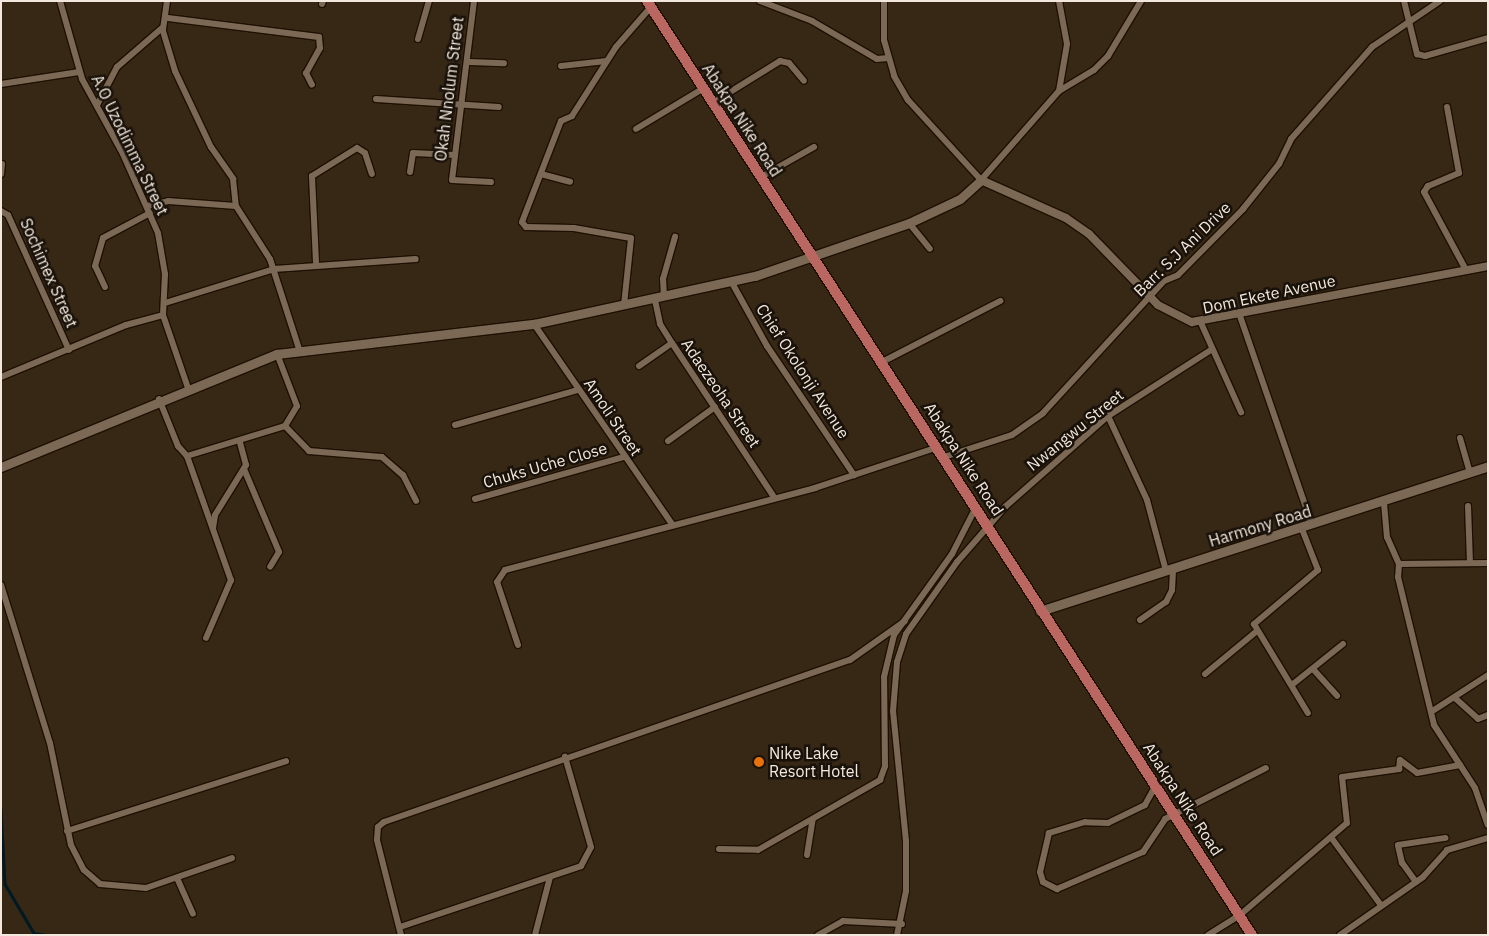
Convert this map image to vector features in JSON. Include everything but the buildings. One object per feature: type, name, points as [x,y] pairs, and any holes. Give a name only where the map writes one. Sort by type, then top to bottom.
[{"type":"main road","name":"Abakpa Nike Road","points":[[648,4],[714,102],[813,257],[884,361],[944,458],[990,526],[1040,611],[1177,817],[1252,935]]},
{"type":"main road","points":[[1,467],[159,399],[277,354],[299,349],[410,342],[534,324],[654,300],[731,281],[813,257],[909,224],[960,199],[981,180]]},
{"type":"main road","name":"Harmony Road","points":[[1040,611],[1384,503],[1488,466]]},
{"type":"street","name":"A.O Uzodimma Street","points":[[60,1],[75,44],[79,72],[150,214],[163,255],[165,303],[163,315],[188,388]]},
{"type":"street","points":[[97,105],[118,67],[162,28],[168,18],[167,1]]},
{"type":"street","points":[[418,39],[429,1]]},
{"type":"street","name":"Okah Nnolum Street","points":[[474,1],[469,62],[460,104],[452,180],[491,182]]},
{"type":"street","points":[[760,1],[812,21],[877,59],[888,58]]},
{"type":"street","points":[[884,1],[888,58],[908,100],[981,180],[1059,91],[1094,70],[1141,1]]},
{"type":"street","points":[[1059,1],[1067,44],[1059,91]]},
{"type":"street","points":[[1404,1],[1414,50],[1425,56],[1488,38]]},
{"type":"street","name":"Barr. S.J Ani Drive","points":[[944,458],[1012,434],[1043,413],[1150,298],[1243,209],[1279,164],[1291,139],[1372,47],[1440,1]]},
{"type":"street","points":[[624,305],[631,238],[523,225],[561,121],[572,116],[606,61],[648,4]]},
{"type":"street","points":[[168,18],[319,37],[320,48],[306,73],[312,85]]},
{"type":"street","points":[[162,28],[182,89],[233,179],[236,206],[274,269],[299,349]]},
{"type":"street","points":[[561,66],[606,61]]},
{"type":"street","points":[[714,102],[780,61],[789,63],[804,82]]},
{"type":"street","points":[[469,62],[504,63]]},
{"type":"street","points":[[1,84],[79,72]]},
{"type":"street","points":[[636,129],[704,88]]},
{"type":"street","points":[[376,99],[499,106]]},
{"type":"street","points":[[1447,107],[1459,173],[1428,186],[1424,192],[1465,268]]},
{"type":"street","points":[[761,177],[814,147]]},
{"type":"street","points":[[316,262],[312,176],[357,148],[365,153],[372,174]]},
{"type":"street","points":[[410,172],[413,153],[455,155]]},
{"type":"street","points":[[1,174],[2,164]]},
{"type":"street","points":[[541,174],[570,182]]},
{"type":"street","name":"Dom Ekete Avenue","points":[[981,180],[1066,218],[1089,234],[1150,298],[1175,316],[1201,323],[1465,268],[1488,266]]},
{"type":"street","points":[[147,206],[168,201],[236,206]]},
{"type":"street","name":"Sochimex Street","points":[[1,212],[8,215],[69,350]]},
{"type":"street","points":[[105,287],[95,266],[103,238],[150,214]]},
{"type":"street","points":[[909,224],[930,249]]},
{"type":"street","points":[[664,297],[663,279],[674,237]]},
{"type":"street","points":[[165,303],[274,269],[316,262],[416,259]]},
{"type":"street","name":"Chief Okolonji Avenue","points":[[731,281],[767,346],[854,475]]},
{"type":"street","name":"Adaezeoha Street","points":[[654,300],[660,324],[774,497]]},
{"type":"street","points":[[884,361],[1000,301]]},
{"type":"street","points":[[1,377],[163,315]]},
{"type":"street","points":[[1240,316],[1312,526]]},
{"type":"street","points":[[1201,323],[1241,412]]},
{"type":"street","name":"Amoli Street","points":[[534,324],[623,457],[672,524]]},
{"type":"street","points":[[639,366],[672,343]]},
{"type":"street","name":"Nwangwu Street","points":[[902,924],[906,840],[893,711],[897,662],[918,613],[990,526],[1108,416],[1212,350]]},
{"type":"street","points":[[187,456],[240,442],[285,426],[296,406],[277,354]]},
{"type":"street","points":[[455,424],[578,390]]},
{"type":"street","points":[[159,399],[187,456],[231,580],[206,638]]},
{"type":"street","points":[[668,441],[715,407]]},
{"type":"street","points":[[1108,416],[1147,500],[1170,570],[1170,596],[1140,620]]},
{"type":"street","points":[[285,426],[309,451],[382,456],[403,475],[416,501]]},
{"type":"street","points":[[1460,438],[1470,473]]},
{"type":"street","points":[[213,529],[215,515],[244,469],[246,457],[240,442]]},
{"type":"street","points":[[518,645],[499,575],[672,524],[854,475],[937,447],[976,510],[906,621],[894,635],[884,677],[882,776],[813,819],[758,850],[718,849]]},
{"type":"street","name":"Chuks Uche Close","points":[[475,499],[623,457]]},
{"type":"street","points":[[244,469],[279,552],[270,567]]},
{"type":"street","points":[[1384,503],[1387,537],[1399,564],[1398,577],[1434,710],[1437,731],[1474,788],[1488,826]]},
{"type":"street","points":[[1468,506],[1470,563]]},
{"type":"street","points":[[1302,529],[1318,570],[1259,615],[1254,624],[1256,631],[1293,684],[1308,713]]},
{"type":"street","points":[[1399,564],[1488,564]]},
{"type":"street","points":[[1,585],[50,743],[67,831],[76,856],[100,884],[146,888],[232,858]]},
{"type":"street","points":[[401,935],[377,840],[378,827],[443,798],[850,660],[906,621]]},
{"type":"street","points":[[1205,674],[1256,631]]},
{"type":"street","points":[[1293,684],[1343,644]]},
{"type":"street","points":[[1313,669],[1337,696]]},
{"type":"street","points":[[1434,710],[1488,676]]},
{"type":"street","points":[[1455,698],[1478,719],[1488,715]]},
{"type":"street","points":[[400,927],[581,866],[591,847],[565,757]]},
{"type":"street","points":[[1208,935],[1240,916],[1333,840],[1347,823],[1341,783],[1348,773],[1399,769],[1400,760],[1417,773],[1460,765]]},
{"type":"street","points":[[67,831],[286,761]]},
{"type":"street","points":[[1156,785],[1145,805],[1108,823],[1085,822],[1049,833],[1040,872],[1043,882],[1057,889],[1143,852],[1165,819],[1177,817],[1266,768]]},
{"type":"street","points":[[808,855],[813,819]]},
{"type":"street","points":[[1416,882],[1402,863],[1398,845],[1445,838]]},
{"type":"street","points":[[1340,935],[1416,882],[1447,850],[1488,838]]},
{"type":"street","points":[[1333,840],[1381,905]]},
{"type":"street","points":[[535,935],[550,877]]},
{"type":"street","points":[[177,878],[193,914]]},
{"type":"street","points":[[818,935],[842,921],[902,924],[897,935]]},
{"type":"waterway","points":[[1,808],[5,884],[34,933],[46,935]]},
{"type":"place","name":"Nike Lake Resort Hotel","points":[[759,762]]}]
